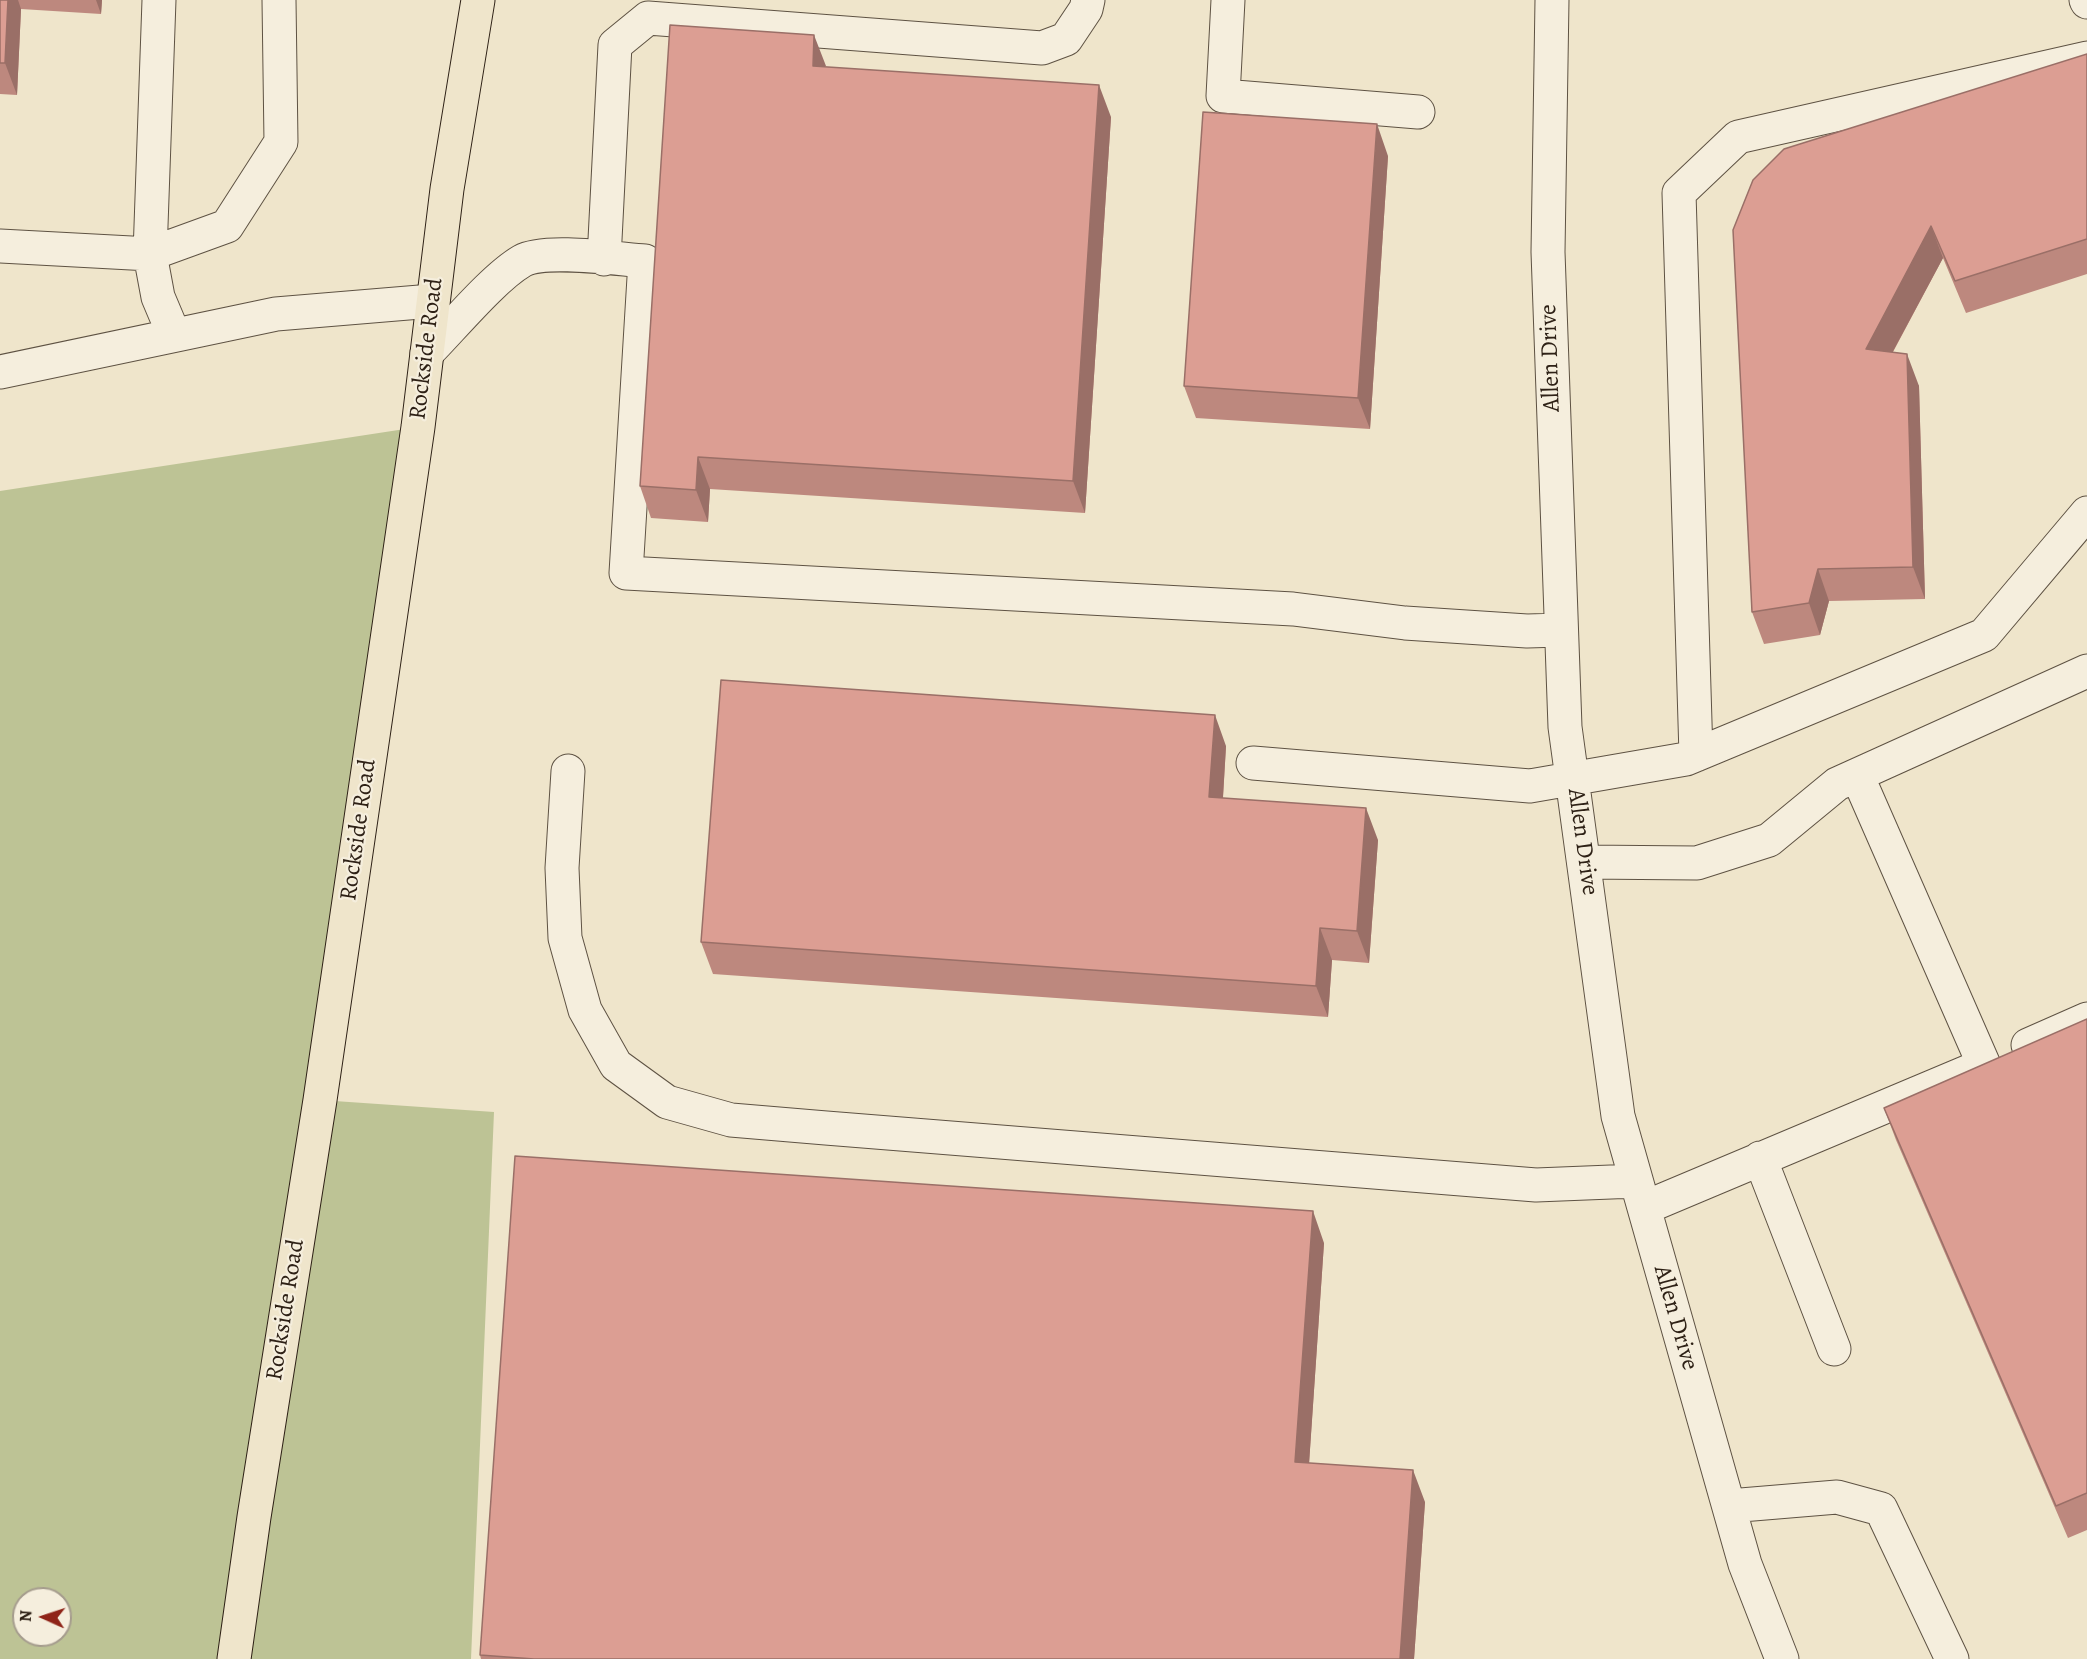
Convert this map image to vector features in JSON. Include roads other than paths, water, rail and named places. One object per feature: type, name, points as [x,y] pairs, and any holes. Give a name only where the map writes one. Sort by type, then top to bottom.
[{"type":"main road","name":"Rockside Road","points":[[234,1659],[254,1517],[320,1100],[427,353],[432,301],[478,0]]},
{"type":"street","points":[[159,0],[150,254],[158,297],[174,335]]},
{"type":"street","points":[[0,246],[150,254],[228,226],[281,142],[279,0]]},
{"type":"street","points":[[604,259],[615,45],[648,18],[1042,48],[1066,39],[1086,9],[1088,0]]},
{"type":"street","points":[[1228,0],[1223,96],[1418,112]]},
{"type":"street","name":"Allen Drive","points":[[1552,0],[1548,252],[1564,727],[1585,862],[1618,1116],[1745,1564],[1782,1659]]},
{"type":"street","points":[[1696,755],[1679,193],[1738,137],[2087,58]]},
{"type":"street","points":[[427,353],[498,281],[523,260],[550,255],[645,261],[626,573],[1281,608],[1416,624],[1527,631],[1561,630]]},
{"type":"street","points":[[0,372],[276,314],[432,301]]},
{"type":"street","points":[[1253,763],[1530,786],[1686,759],[1984,635],[2087,513]]},
{"type":"street","points":[[1585,862],[1697,863],[1768,840],[1837,784],[2087,671]]},
{"type":"street","points":[[568,771],[562,868],[565,938],[585,1010],[616,1065],[667,1102],[731,1120],[1640,1194],[1760,1158],[1984,1065],[2087,1019]]},
{"type":"street","points":[[1857,775],[1984,1065]]},
{"type":"street","points":[[1760,1158],[1834,1349]]},
{"type":"street","points":[[1729,1506],[1837,1497],[1881,1509],[1952,1659]]}]
